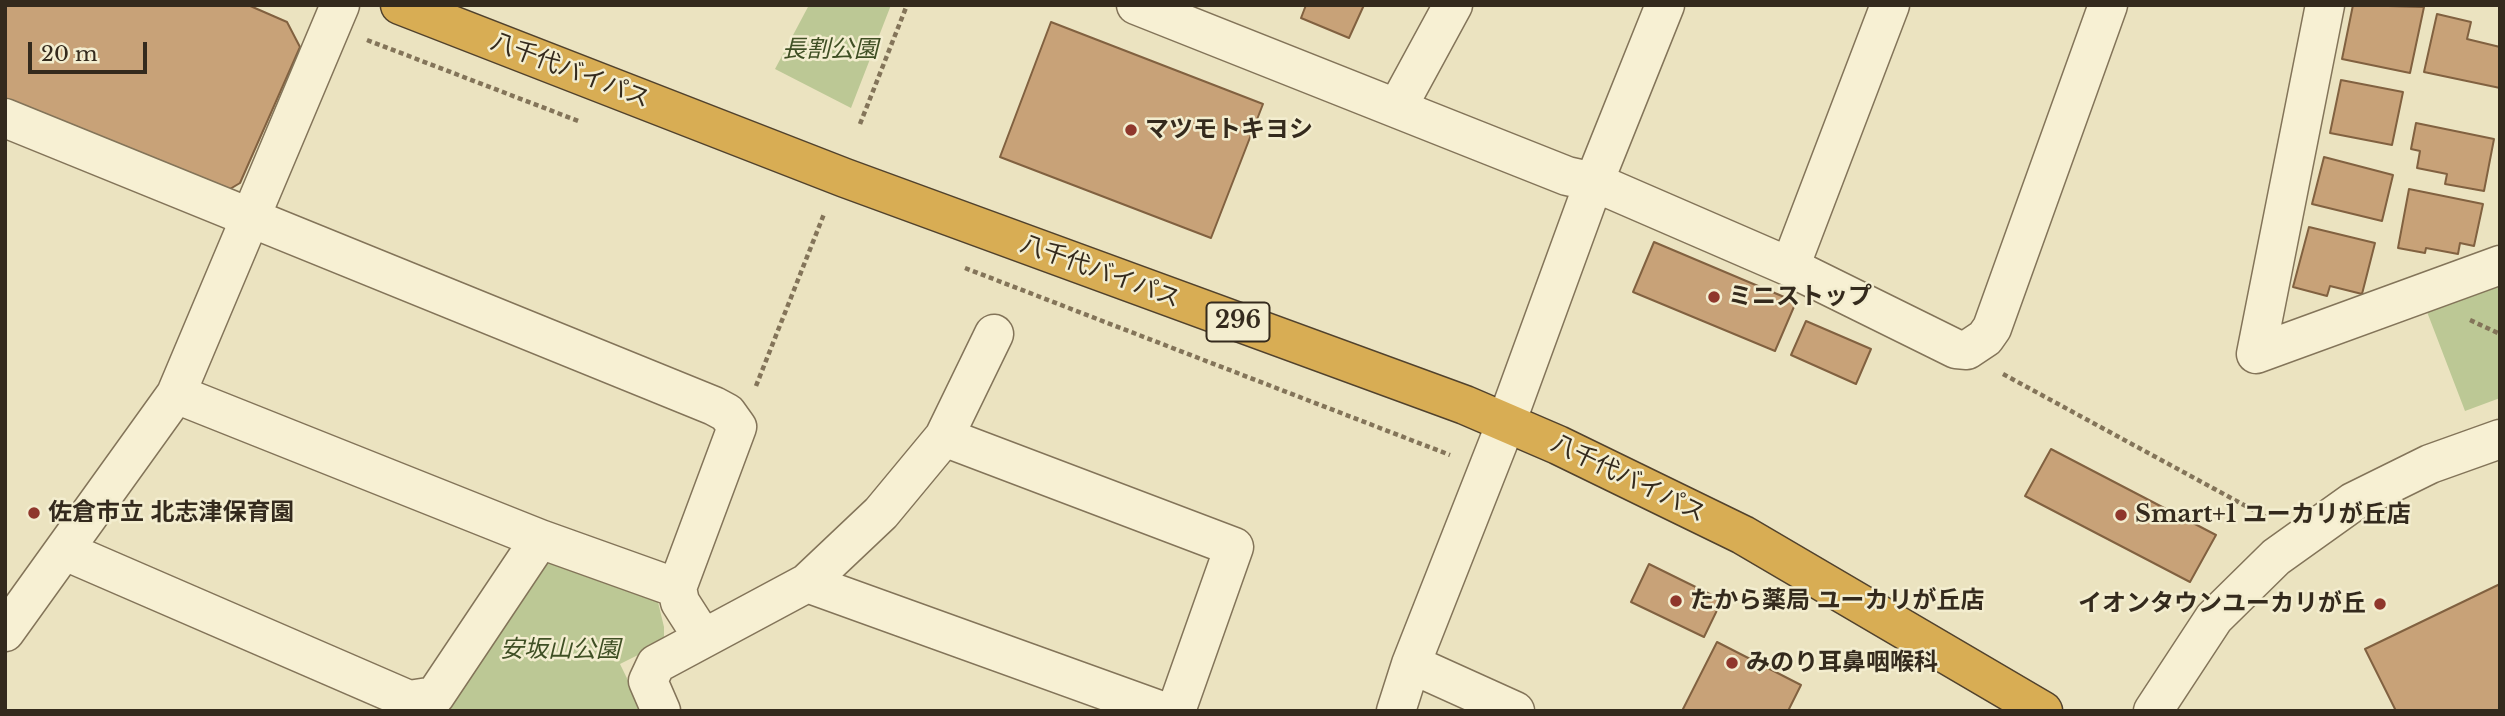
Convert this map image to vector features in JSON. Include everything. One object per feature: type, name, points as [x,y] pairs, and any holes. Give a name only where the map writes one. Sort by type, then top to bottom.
[{"type":"highway","name":"八千代バイパス","points":[[400,5],[845,178],[1465,405],[1558,445],[1743,535],[2043,711]]},
{"type":"street","points":[[5,632],[176,394],[340,5]]},
{"type":"street","points":[[1136,5],[1567,176],[1594,182],[1790,267],[1956,349],[1967,350],[1985,338],[1992,328],[2108,5]]},
{"type":"street","points":[[1397,108],[1453,5]]},
{"type":"street","points":[[1396,711],[1411,664],[1506,423],[1594,182],[1665,5]]},
{"type":"street","points":[[1790,267],[1890,5]]},
{"type":"street","points":[[2325,5],[2256,354],[2500,265]]},
{"type":"street","points":[[5,118],[715,405],[727,414],[737,427],[677,588],[680,602],[703,638]]},
{"type":"street","points":[[662,711],[648,681],[656,664],[807,583],[881,513],[944,437],[994,334]]},
{"type":"street","points":[[176,394],[540,539],[677,588]]},
{"type":"street","points":[[944,437],[1234,547],[1176,711]]},
{"type":"street","points":[[2152,711],[2214,618],[2276,557],[2353,502],[2430,464],[2500,439]]},
{"type":"street","points":[[65,551],[410,700],[435,696],[540,539]]},
{"type":"street","points":[[807,583],[1162,711]]},
{"type":"street","points":[[1411,664],[1515,711]]},
{"type":"path","points":[[860,124],[906,5]]},
{"type":"path","points":[[737,427],[824,214]]},
{"type":"path","points":[[1956,349],[2276,522]]},
{"type":"green space","name":"長割公園","points":[[809,5],[891,5],[851,108],[775,69]]},
{"type":"green space","points":[[2500,277],[2500,398],[2465,411],[2424,304]]},
{"type":"green space","name":"安坂山公園","points":[[549,560],[658,602],[664,627],[664,642],[620,664],[643,711],[444,711]]},
{"type":"building","points":[[5,5],[248,5],[287,22],[300,47],[240,183],[225,192],[5,103]]},
{"type":"building","points":[[1306,5],[1364,5],[1349,38],[1301,18]]},
{"type":"building","points":[[2353,5],[2424,7],[2410,73],[2342,59]]},
{"type":"building","points":[[2437,14],[2471,22],[2467,39],[2500,47],[2500,88],[2424,72]]},
{"type":"building","name":"マツモトキヨシ","points":[[1051,22],[1263,104],[1211,238],[1000,157]]},
{"type":"building","points":[[2341,80],[2403,92],[2392,145],[2330,133]]},
{"type":"building","points":[[2416,123],[2494,139],[2484,191],[2445,184],[2447,174],[2417,168],[2420,151],[2411,149]]},
{"type":"building","points":[[2324,157],[2393,175],[2382,221],[2312,204]]},
{"type":"building","points":[[2409,189],[2483,204],[2474,246],[2460,243],[2458,254],[2426,248],[2425,253],[2398,248]]},
{"type":"building","points":[[2309,227],[2375,243],[2362,294],[2330,286],[2327,296],[2293,287]]},
{"type":"building","name":"ミニストップ","points":[[1654,242],[1796,302],[1775,351],[1633,292]]},
{"type":"building","points":[[1806,321],[1871,349],[1856,384],[1791,355]]},
{"type":"building","name":"Smart+1 ユーカリが丘店","points":[[2051,449],[2216,535],[2190,582],[2025,496]]},
{"type":"building","name":"たから薬局 ユーカリが丘店","points":[[1649,564],[1722,600],[1704,637],[1631,602]]},
{"type":"building","points":[[2500,584],[2500,711],[2396,711],[2365,649]]},
{"type":"building","name":"みのり耳鼻咽喉科","points":[[1717,642],[1801,685],[1788,711],[1682,711]]},
{"type":"place","name":"マツモトキヨシ","points":[[1131,130]]},
{"type":"place","name":"ミニストップ","points":[[1714,297]]},
{"type":"place","name":"佐倉市立 北志津保育園","points":[[34,513]]},
{"type":"place","name":"Smart+1 ユーカリが丘店","points":[[2121,515]]},
{"type":"place","name":"たから薬局 ユーカリが丘店","points":[[1676,601]]},
{"type":"place","name":"イオンタウンユーカリが丘","points":[[2380,604]]},
{"type":"place","name":"みのり耳鼻咽喉科","points":[[1732,663]]}]
